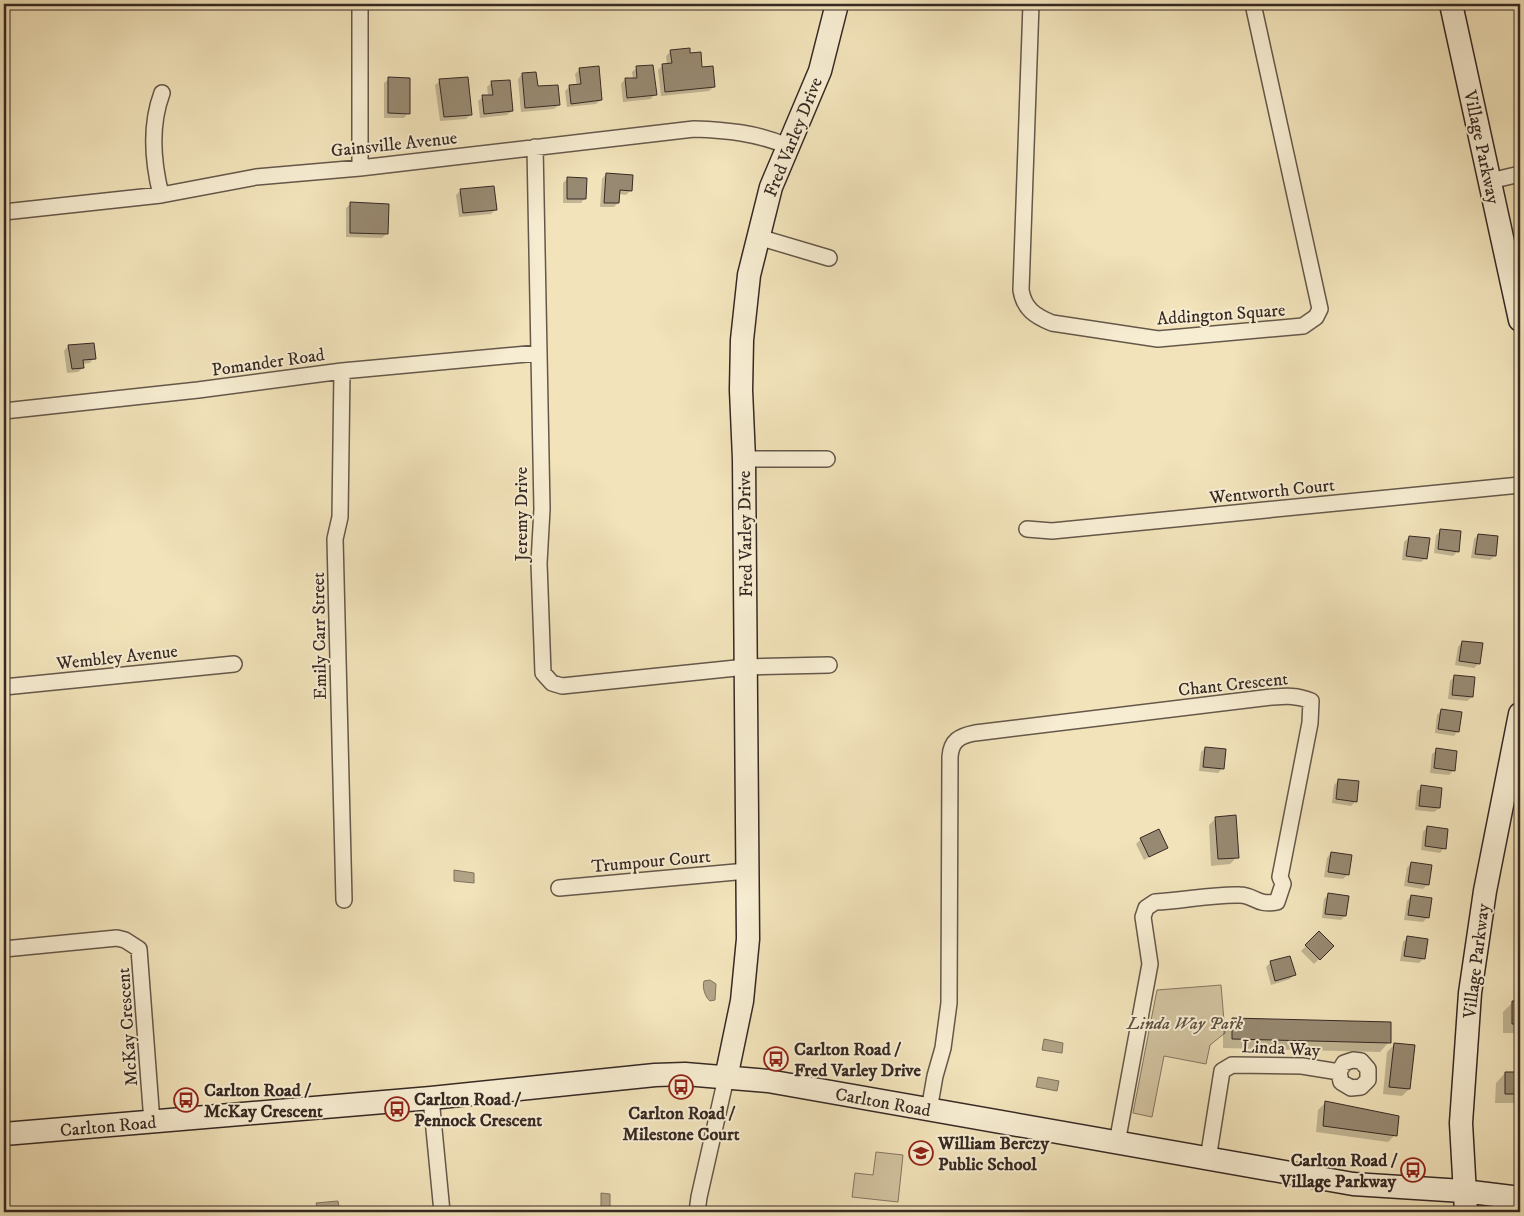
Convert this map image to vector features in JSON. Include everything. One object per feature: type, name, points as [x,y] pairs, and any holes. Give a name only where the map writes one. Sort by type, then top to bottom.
[{"type":"main road","name":"Fred Varley Drive","points":[[726,1078],[736,1038],[746,968],[748,939],[744,459],[741,390],[742,340],[749,276],[771,187],[787,146],[798,128],[820,72],[837,4]]},
{"type":"main road","name":"Village Parkway","points":[[1451,4],[1520,320]]},
{"type":"main road","name":"Village Parkway","points":[[1464,1202],[1461,1097],[1470,993],[1485,891],[1520,714]]},
{"type":"main road","name":"Carlton Road","points":[[4,1134],[431,1098],[655,1075],[768,1082],[1464,1202],[1520,1198]]},
{"type":"street","points":[[360,4],[360,168]]},
{"type":"street","name":"Addington Square","points":[[1031,4],[1021,290],[1023,301],[1038,318],[1052,323],[1158,339],[1303,326],[1316,317],[1320,309],[1253,4]]},
{"type":"street","points":[[161,195],[154,134],[155,111],[162,93]]},
{"type":"street","name":"Gainsville Avenue","points":[[4,212],[161,195],[256,177],[360,168],[694,129],[748,133],[768,138],[787,146]]},
{"type":"street","name":"Jeremy Drive","points":[[535,147],[542,509],[539,564],[543,673],[546,678],[557,684],[577,685],[746,667]]},
{"type":"street","points":[[1490,181],[1520,174]]},
{"type":"street","points":[[758,237],[829,258]]},
{"type":"street","name":"Pomander Road","points":[[4,411],[198,390],[342,371],[538,353]]},
{"type":"street","name":"Emily Carr Street","points":[[342,371],[340,517],[335,539],[344,900]]},
{"type":"street","points":[[744,459],[827,459]]},
{"type":"street","name":"Wentworth Court","points":[[1026,529],[1052,531],[1520,485]]},
{"type":"street","name":"Wembley Avenue","points":[[4,688],[234,664]]},
{"type":"street","points":[[746,667],[829,665]]},
{"type":"street","name":"Chant Crescent","points":[[929,1110],[935,1076],[943,1048],[949,1003],[950,746],[956,740],[969,734],[1272,697],[1293,695],[1303,698],[1311,702],[1310,723],[1280,877],[1283,884],[1277,902],[1268,904],[1258,902],[1242,895],[1155,902],[1146,908],[1143,918],[1150,964],[1117,1143]]},
{"type":"street","name":"Trumpour Court","points":[[559,888],[747,871]]},
{"type":"street","name":"McKay Crescent","points":[[4,949],[117,938],[125,940],[139,950],[152,1122]]},
{"type":"street","name":"Linda Way","points":[[1208,1159],[1222,1071],[1232,1065],[1302,1066],[1339,1072]]},
{"type":"street","points":[[697,1212],[726,1078]]},
{"type":"street","points":[[431,1098],[442,1212]]},
{"type":"green space","name":"Linda Way Park","points":[[1221,985],[1225,1033],[1210,1045],[1206,1064],[1164,1056],[1152,1117],[1133,1113],[1157,990]]},
{"type":"green space","points":[[876,1152],[903,1155],[898,1202],[852,1197],[855,1173],[873,1175]]},
{"type":"shaded area","points":[[454,870],[474,873],[474,883],[454,881]]},
{"type":"shaded area","points":[[710,980],[716,984],[715,1000],[710,1001],[705,994],[703,986],[704,981]]},
{"type":"shaded area","points":[[1044,1039],[1063,1043],[1062,1053],[1042,1050]]},
{"type":"shaded area","points":[[1038,1077],[1059,1081],[1057,1091],[1036,1087]]},
{"type":"shaded area","points":[[601,1193],[610,1194],[610,1209],[606,1212],[601,1210]]},
{"type":"shaded area","points":[[338,1201],[340,1212],[318,1212],[316,1203]]},
{"type":"building","points":[[690,48],[690,53],[701,52],[702,67],[713,66],[715,87],[665,92],[662,64],[672,63],[670,50]]},
{"type":"building","points":[[653,65],[657,95],[627,98],[625,78],[637,78],[636,66]]},
{"type":"building","points":[[599,66],[602,100],[571,104],[569,85],[581,84],[579,68]]},
{"type":"building","points":[[536,72],[538,86],[558,85],[560,105],[525,108],[522,73]]},
{"type":"building","points":[[388,77],[410,78],[410,114],[388,113]]},
{"type":"building","points":[[468,77],[472,115],[444,117],[439,79]]},
{"type":"building","points":[[510,80],[513,111],[484,114],[482,95],[493,95],[491,81]]},
{"type":"building","points":[[606,173],[633,175],[632,191],[620,190],[619,203],[604,203]]},
{"type":"building","points":[[567,177],[587,178],[586,199],[567,199]]},
{"type":"building","points":[[494,186],[497,210],[463,213],[460,189]]},
{"type":"building","points":[[350,202],[389,204],[388,234],[350,233]]},
{"type":"building","points":[[94,343],[96,359],[83,360],[84,368],[72,369],[68,345]]},
{"type":"building","points":[[1440,529],[1461,531],[1459,552],[1438,549]]},
{"type":"building","points":[[1478,534],[1498,536],[1496,556],[1475,554]]},
{"type":"building","points":[[1409,536],[1430,538],[1427,559],[1406,556]]},
{"type":"building","points":[[1462,641],[1483,643],[1480,664],[1459,661]]},
{"type":"building","points":[[1454,675],[1475,677],[1473,697],[1452,695]]},
{"type":"building","points":[[1441,709],[1462,712],[1459,732],[1438,729]]},
{"type":"building","points":[[1205,747],[1226,749],[1224,769],[1203,767]]},
{"type":"building","points":[[1436,748],[1457,751],[1455,771],[1434,768]]},
{"type":"building","points":[[1338,779],[1359,781],[1357,802],[1336,799]]},
{"type":"building","points":[[1421,785],[1442,788],[1440,808],[1419,806]]},
{"type":"building","points":[[1236,815],[1239,858],[1218,859],[1215,817]]},
{"type":"building","points":[[1427,826],[1448,829],[1446,849],[1425,846]]},
{"type":"building","points":[[1159,829],[1168,848],[1149,857],[1140,838]]},
{"type":"building","points":[[1331,852],[1352,855],[1349,875],[1328,872]]},
{"type":"building","points":[[1411,862],[1432,865],[1429,885],[1408,882]]},
{"type":"building","points":[[1328,893],[1349,896],[1346,916],[1325,914]]},
{"type":"building","points":[[1411,895],[1432,898],[1429,918],[1408,915]]},
{"type":"building","points":[[1319,931],[1334,946],[1320,960],[1305,945]]},
{"type":"building","points":[[1407,936],[1428,939],[1425,959],[1404,956]]},
{"type":"building","points":[[1290,956],[1296,975],[1275,981],[1270,961]]},
{"type":"building","points":[[1512,1001],[1520,1001],[1520,1024],[1512,1024]]},
{"type":"building","points":[[1232,1018],[1391,1022],[1391,1043],[1232,1039]]},
{"type":"building","points":[[1394,1043],[1415,1045],[1410,1089],[1389,1087]]},
{"type":"building","points":[[1505,1072],[1520,1072],[1520,1094],[1505,1094]]},
{"type":"building","points":[[1325,1101],[1399,1116],[1397,1136],[1323,1126]]},
{"type":"building","points":[[876,1208],[909,1212],[876,1212]]},
{"type":"place","name":"Carlton Road / Fred Varley Drive","points":[[776,1059]]},
{"type":"place","name":"Carlton Road / Milestone Court","points":[[681,1087]]},
{"type":"place","name":"Carlton Road / McKay Crescent","points":[[186,1100]]},
{"type":"place","name":"Carlton Road / Pennock Crescent","points":[[397,1109]]},
{"type":"place","name":"William Berczy Public School","points":[[921,1153]]},
{"type":"place","name":"Carlton Road / Village Parkway","points":[[1413,1170]]}]
